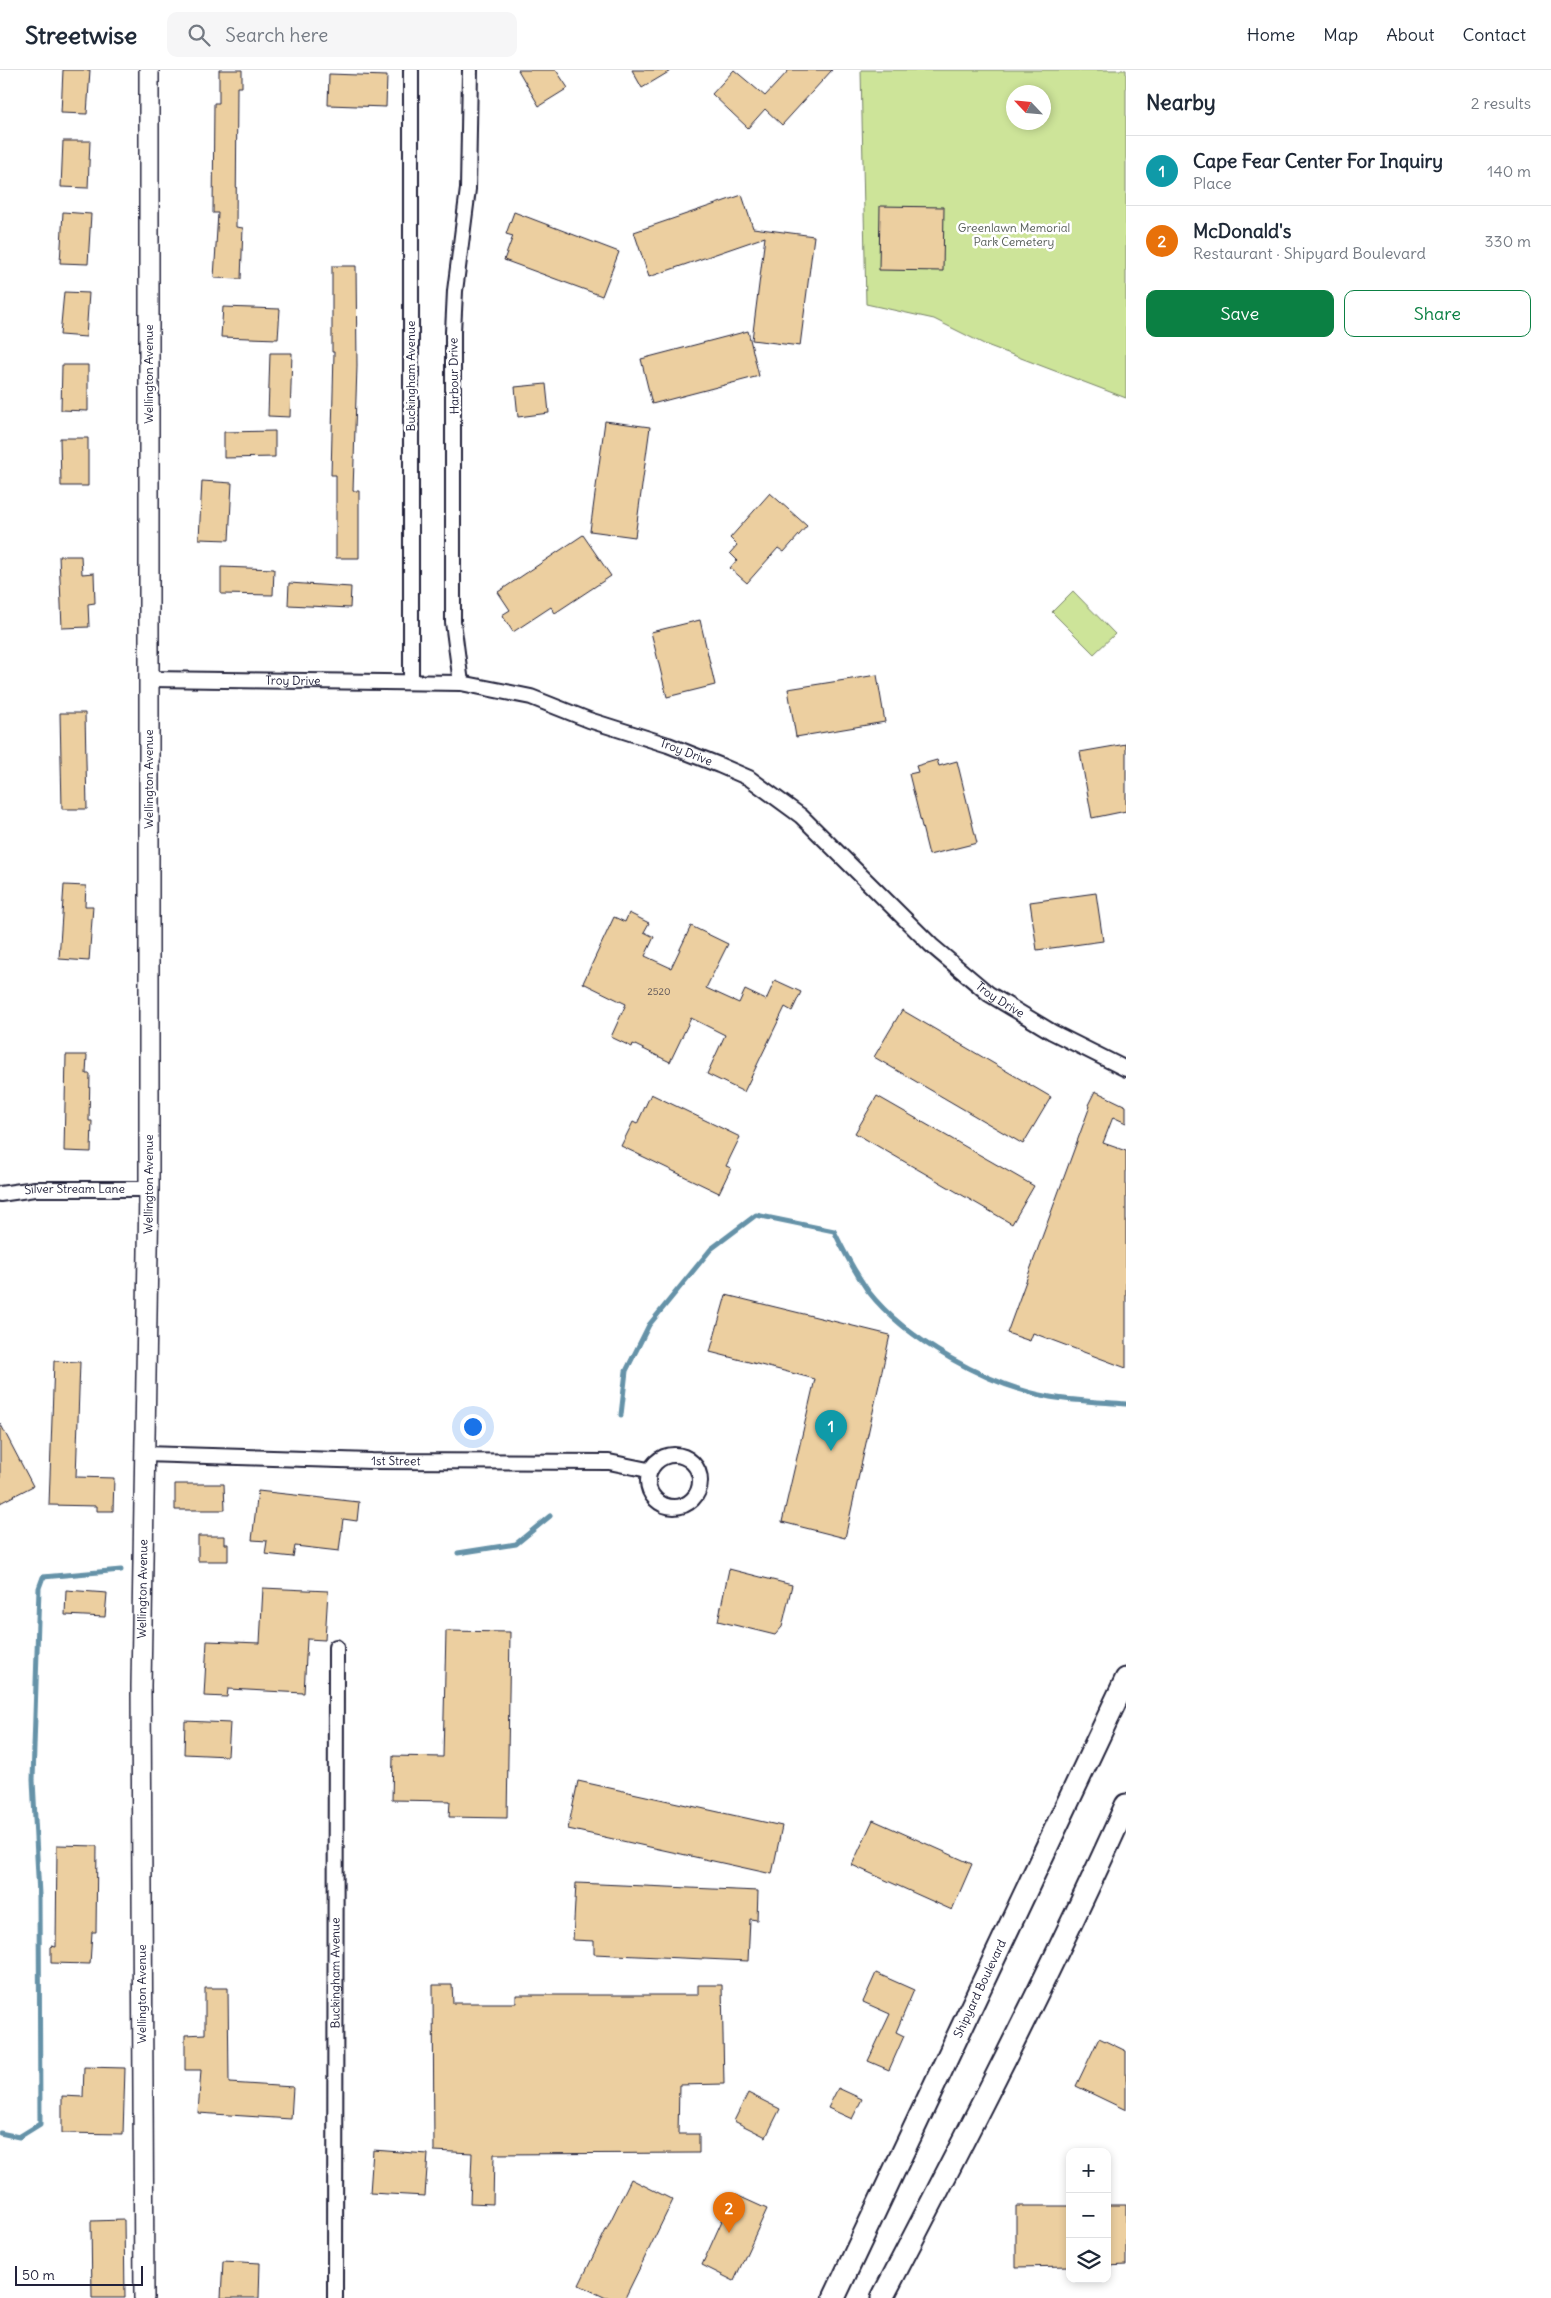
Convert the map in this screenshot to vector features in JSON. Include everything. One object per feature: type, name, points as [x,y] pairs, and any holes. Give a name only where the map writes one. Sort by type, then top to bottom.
[{"type":"main road","name":"Shipyard Boulevard","points":[[834,2298],[1126,1679]]},
{"type":"main road","points":[[882,2298],[993,2082],[1091,1884],[1126,1805]]},
{"type":"street","name":"Wellington Avenue","points":[[144,2298],[141,1686],[149,1189],[149,70]]},
{"type":"street","name":"Buckingham Avenue","points":[[410,70],[411,682]]},
{"type":"street","name":"Harbour Drive","points":[[461,683],[453,622],[453,332],[468,189],[470,70]]},
{"type":"street","name":"Troy Drive","points":[[149,679],[461,683],[530,697],[589,720],[668,745],[748,778],[801,816],[931,945],[989,994],[1052,1032],[1126,1069]]},
{"type":"street","name":"Silver Stream Lane","points":[[0,1194],[35,1189],[149,1189]]},
{"type":"street","name":"1st Street","points":[[144,1454],[372,1461],[609,1462],[648,1470]]},
{"type":"street","name":"Buckingham Avenue","points":[[335,2298],[336,1647]]},
{"type":"green space","name":"Greenlawn Memorial Park Cemetery","points":[[861,70],[1126,70],[1126,398],[984,344],[934,319],[866,304]]},
{"type":"green space","points":[[1073,591],[1115,634],[1094,654],[1052,612]]},
{"type":"building","points":[[63,70],[90,70],[87,114],[61,113]]},
{"type":"building","points":[[219,70],[242,70],[242,87],[237,87],[236,227],[243,228],[241,279],[214,278],[218,213],[213,213],[214,103],[219,103]]},
{"type":"building","points":[[518,70],[556,70],[568,88],[539,106]]},
{"type":"building","points":[[632,70],[672,70],[642,88]]},
{"type":"building","points":[[734,70],[765,96],[789,70],[832,70],[782,125],[765,109],[748,128],[712,94]]},
{"type":"building","points":[[329,74],[387,76],[386,107],[328,105]]},
{"type":"building","points":[[63,141],[90,141],[88,188],[61,187]]},
{"type":"building","points":[[742,195],[753,228],[814,236],[800,346],[752,340],[765,237],[649,277],[634,232]]},
{"type":"building","points":[[880,206],[944,207],[943,271],[879,270]]},
{"type":"building","points":[[63,212],[91,214],[88,264],[60,263]]},
{"type":"building","points":[[514,212],[619,252],[602,296],[504,260],[513,236],[506,234]]},
{"type":"building","points":[[332,266],[356,266],[357,366],[353,491],[359,491],[359,558],[336,558],[336,475],[331,475],[334,352],[332,352]]},
{"type":"building","points":[[64,292],[89,293],[86,337],[60,335]]},
{"type":"building","points":[[223,307],[280,309],[278,339],[221,337]]},
{"type":"building","points":[[748,331],[759,376],[652,404],[641,359]]},
{"type":"building","points":[[270,353],[292,353],[290,417],[268,416]]},
{"type":"building","points":[[62,365],[88,365],[88,411],[61,410]]},
{"type":"building","points":[[546,384],[549,413],[518,417],[515,387]]},
{"type":"building","points":[[605,421],[650,427],[635,537],[590,531]]},
{"type":"building","points":[[275,431],[275,457],[224,458],[224,432]]},
{"type":"building","points":[[60,438],[88,438],[88,486],[61,486]]},
{"type":"building","points":[[202,481],[232,483],[229,540],[199,539]]},
{"type":"building","points":[[770,493],[807,526],[784,552],[778,548],[747,583],[730,568],[737,560],[730,553],[737,545],[730,538]]},
{"type":"building","points":[[583,535],[611,576],[555,613],[551,607],[513,632],[502,615],[510,610],[498,592]]},
{"type":"building","points":[[59,556],[81,556],[82,574],[94,573],[95,603],[88,604],[89,627],[62,628]]},
{"type":"building","points":[[221,567],[274,569],[273,595],[221,594]]},
{"type":"building","points":[[289,583],[351,587],[350,608],[288,605]]},
{"type":"building","points":[[700,620],[715,685],[667,697],[651,632]]},
{"type":"building","points":[[877,675],[885,722],[796,737],[788,689]]},
{"type":"building","points":[[60,713],[85,713],[87,809],[62,809]]},
{"type":"building","points":[[1126,744],[1126,811],[1092,818],[1080,752]]},
{"type":"building","points":[[937,760],[939,766],[957,761],[977,843],[929,855],[909,774],[918,772],[916,766]]},
{"type":"building","points":[[64,885],[86,886],[85,906],[93,906],[89,961],[59,959]]},
{"type":"building","points":[[1096,893],[1103,941],[1037,950],[1030,902]]},
{"type":"building","points":[[629,913],[649,923],[644,932],[654,937],[645,956],[671,968],[691,926],[728,944],[706,988],[739,1003],[745,990],[766,1000],[775,980],[801,992],[792,1011],[785,1007],[744,1092],[707,1074],[725,1035],[691,1018],[670,1062],[633,1044],[632,1047],[611,1037],[626,1004],[583,983],[614,917],[625,922]]},
{"type":"building","points":[[902,1010],[1051,1097],[1023,1144],[874,1057]]},
{"type":"building","points":[[66,1055],[87,1055],[86,1074],[90,1074],[89,1121],[92,1121],[91,1152],[64,1151]]},
{"type":"building","points":[[1095,1091],[1126,1106],[1126,1123],[1113,1117],[1103,1143],[1126,1151],[1126,1368],[1033,1333],[1030,1341],[1007,1333],[1090,1106],[1088,1105]]},
{"type":"building","points":[[651,1094],[740,1137],[726,1166],[731,1168],[719,1193],[621,1146],[633,1122],[637,1124]]},
{"type":"building","points":[[877,1096],[1034,1186],[1012,1224],[855,1133]]},
{"type":"building","points":[[726,1295],[890,1335],[845,1538],[782,1522],[815,1379],[710,1352]]},
{"type":"building","points":[[54,1361],[80,1362],[76,1477],[114,1478],[113,1511],[97,1511],[97,1506],[49,1505]]},
{"type":"building","points":[[0,1423],[33,1486],[0,1503]]},
{"type":"building","points":[[175,1484],[224,1484],[225,1510],[175,1510]]},
{"type":"building","points":[[258,1491],[359,1502],[357,1521],[343,1519],[339,1551],[295,1546],[293,1557],[265,1554],[267,1541],[252,1540]]},
{"type":"building","points":[[198,1536],[225,1536],[225,1544],[228,1544],[228,1561],[198,1561]]},
{"type":"building","points":[[729,1569],[792,1585],[782,1627],[775,1635],[718,1621]]},
{"type":"building","points":[[263,1588],[328,1591],[325,1640],[307,1639],[304,1693],[228,1689],[227,1697],[204,1696],[207,1641],[260,1643]]},
{"type":"building","points":[[66,1590],[107,1593],[105,1617],[65,1615]]},
{"type":"building","points":[[446,1631],[510,1632],[507,1818],[449,1817],[450,1801],[392,1800],[393,1756],[443,1757]]},
{"type":"building","points":[[185,1721],[230,1723],[228,1756],[184,1754]]},
{"type":"building","points":[[578,1781],[782,1826],[772,1874],[568,1829]]},
{"type":"building","points":[[873,1820],[972,1864],[952,1910],[852,1865]]},
{"type":"building","points":[[57,1845],[97,1846],[96,1932],[92,1932],[90,1964],[51,1963],[51,1946],[56,1947]]},
{"type":"building","points":[[576,1883],[758,1891],[757,1920],[750,1919],[748,1961],[594,1954],[594,1941],[573,1940]]},
{"type":"building","points":[[876,1973],[914,1990],[896,2032],[904,2036],[889,2070],[868,2061],[890,2014],[863,2002]]},
{"type":"building","points":[[433,1985],[452,1985],[453,2003],[516,2003],[516,1995],[698,1995],[698,1985],[722,1985],[724,2084],[679,2085],[678,2134],[699,2134],[699,2153],[494,2154],[493,2204],[470,2203],[472,2153],[434,2151]]},
{"type":"building","points":[[205,1988],[228,1988],[229,2083],[293,2087],[291,2119],[198,2113],[201,2070],[185,2070],[185,2035],[205,2034]]},
{"type":"building","points":[[1099,2038],[1126,2051],[1126,2110],[1076,2086]]},
{"type":"building","points":[[84,2067],[125,2068],[123,2134],[62,2133],[62,2096],[83,2097]]},
{"type":"building","points":[[838,2088],[862,2099],[852,2119],[828,2108]]},
{"type":"building","points":[[748,2093],[780,2109],[766,2137],[734,2121]]},
{"type":"building","points":[[373,2150],[428,2154],[425,2196],[370,2193]]},
{"type":"building","points":[[631,2179],[673,2200],[625,2298],[606,2298],[579,2285]]},
{"type":"building","points":[[734,2194],[767,2209],[734,2281],[702,2265]]},
{"type":"building","points":[[1111,2205],[1126,2205],[1126,2265],[1111,2266]]},
{"type":"building","points":[[1016,2206],[1066,2206],[1066,2266],[1016,2267]]},
{"type":"building","points":[[124,2220],[125,2298],[92,2298],[91,2221]]},
{"type":"building","points":[[223,2261],[260,2263],[259,2298],[221,2298]]},
{"type":"waterway","points":[[621,1415],[626,1371],[649,1325],[711,1249],[756,1215],[834,1231],[863,1284],[884,1309],[926,1343],[976,1372],[1001,1383],[1050,1397],[1126,1404]]},
{"type":"waterway","points":[[458,1553],[516,1544],[550,1516]]},
{"type":"waterway","points":[[0,2133],[19,2137],[40,2124],[39,1895],[33,1780],[39,1588],[43,1577],[121,1570]]},
{"type":"place","name":"Cape Fear Center For Inquiry","points":[[831,1451]]},
{"type":"place","name":"McDonald's","points":[[729,2233]]}]
